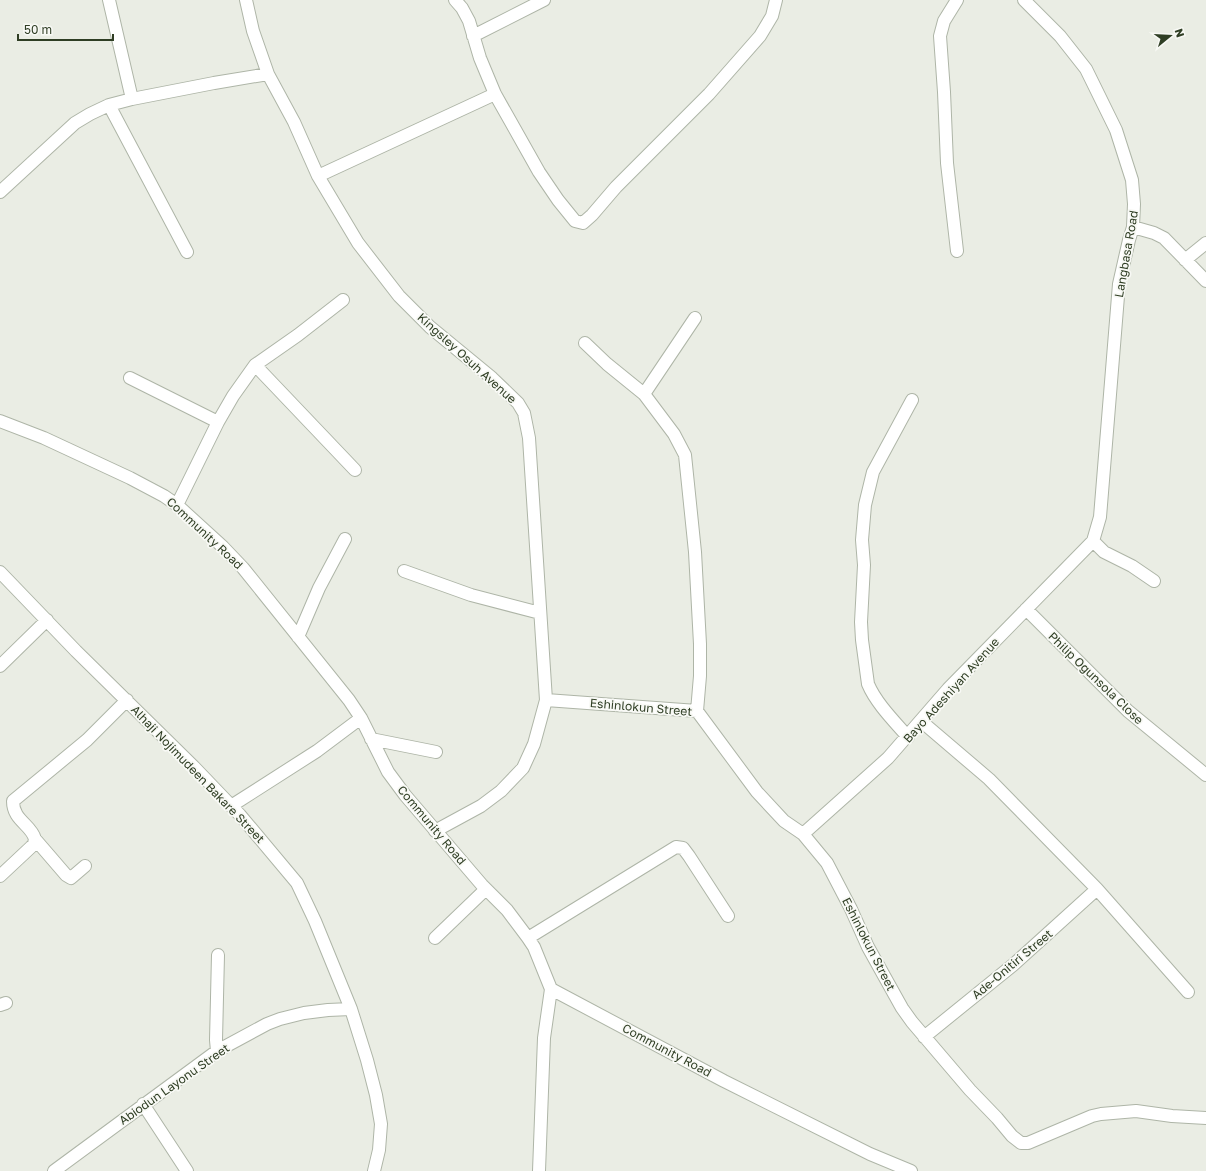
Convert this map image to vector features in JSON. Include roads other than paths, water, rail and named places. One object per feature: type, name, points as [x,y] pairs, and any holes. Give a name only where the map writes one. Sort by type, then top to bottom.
[{"type":"street","points":[[109,0],[132,99]]},
{"type":"street","name":"Kingsley Osuh Avenue","points":[[246,0],[253,31],[268,74],[294,122],[318,176],[358,243],[399,296],[430,327],[503,388],[518,403],[524,413],[529,438],[546,700],[534,744],[523,768],[501,791],[481,806],[435,831]]},
{"type":"street","points":[[455,0],[462,8],[469,21],[480,58],[495,94],[539,172],[558,200],[575,221],[583,223],[709,94],[760,36],[772,16],[776,0]]},
{"type":"street","points":[[473,36],[544,0]]},
{"type":"street","points":[[956,251],[947,163],[940,36],[944,21],[957,0]]},
{"type":"street","name":"Langbasa Road","points":[[1024,0],[1060,36],[1086,69],[1116,130],[1132,180],[1134,204],[1133,227],[1119,284],[1100,517],[1093,541]]},
{"type":"street","points":[[0,192],[75,123],[109,105],[214,83],[268,74]]},
{"type":"street","points":[[318,176],[495,94]]},
{"type":"street","points":[[109,105],[188,252]]},
{"type":"street","points":[[1133,227],[1154,233],[1164,238],[1206,281]]},
{"type":"street","points":[[1185,260],[1206,243]]},
{"type":"street","points":[[177,505],[218,422],[233,396],[256,365],[343,300]]},
{"type":"street","points":[[644,394],[695,318]]},
{"type":"street","points":[[585,343],[607,364],[644,394],[682,446],[686,461],[695,552],[700,644],[700,676],[697,711]]},
{"type":"street","points":[[256,365],[355,470]]},
{"type":"street","points":[[130,378],[218,422]]},
{"type":"street","points":[[908,737],[890,717],[868,684],[862,628],[864,565],[862,540],[865,505],[873,472],[912,400]]},
{"type":"street","name":"Community Road","points":[[0,421],[44,438],[130,478],[164,496],[177,505],[223,547],[243,568],[337,683],[361,718],[388,772],[405,795],[435,831],[507,910],[528,938],[534,947],[551,989],[730,1084],[870,1154],[911,1171]]},
{"type":"street","points":[[298,637],[319,588],[346,539]]},
{"type":"street","points":[[1093,541],[1104,552],[1132,566],[1154,581]]},
{"type":"street","name":"Bayo Adeshiyan Avenue","points":[[803,834],[862,783],[888,758],[948,690],[1093,541]]},
{"type":"street","points":[[404,571],[471,595],[540,613]]},
{"type":"street","name":"Alhaji Nojimudeen Bakare Street","points":[[0,572],[194,767],[231,806],[297,883],[315,920],[351,1009],[367,1060],[381,1124],[374,1171]]},
{"type":"street","name":"Philip Ogunsola Close","points":[[1026,609],[1128,711],[1206,775]]},
{"type":"street","points":[[0,666],[47,620]]},
{"type":"street","points":[[85,866],[70,878],[66,875],[35,839],[32,832],[18,816],[14,810],[13,801],[87,740],[127,700]]},
{"type":"street","name":"Eshinlokun Street","points":[[546,700],[697,711],[757,792],[784,821],[803,834],[827,863],[851,909],[868,947],[902,1008],[924,1037],[970,1090],[998,1118],[1012,1136],[1021,1143],[1028,1143],[1092,1116],[1101,1114],[1136,1111],[1172,1116],[1206,1118]]},
{"type":"street","points":[[231,806],[318,751],[361,718]]},
{"type":"street","points":[[921,721],[989,779],[1097,889],[1188,992]]},
{"type":"street","points":[[371,739],[436,752]]},
{"type":"street","points":[[0,876],[34,844],[35,839]]},
{"type":"street","points":[[528,938],[678,847],[682,848],[689,856],[728,916]]},
{"type":"street","points":[[435,938],[486,888]]},
{"type":"street","name":"Ade-Onitiri Street","points":[[924,1037],[1012,965],[1097,889]]},
{"type":"street","points":[[217,1051],[218,955]]},
{"type":"street","points":[[539,1171],[544,1038],[551,989]]},
{"type":"street","name":"Abiodun Layonu Street","points":[[54,1171],[217,1051],[267,1024],[280,1019],[304,1013],[351,1009]]},
{"type":"street","points":[[143,1104],[187,1171]]}]
